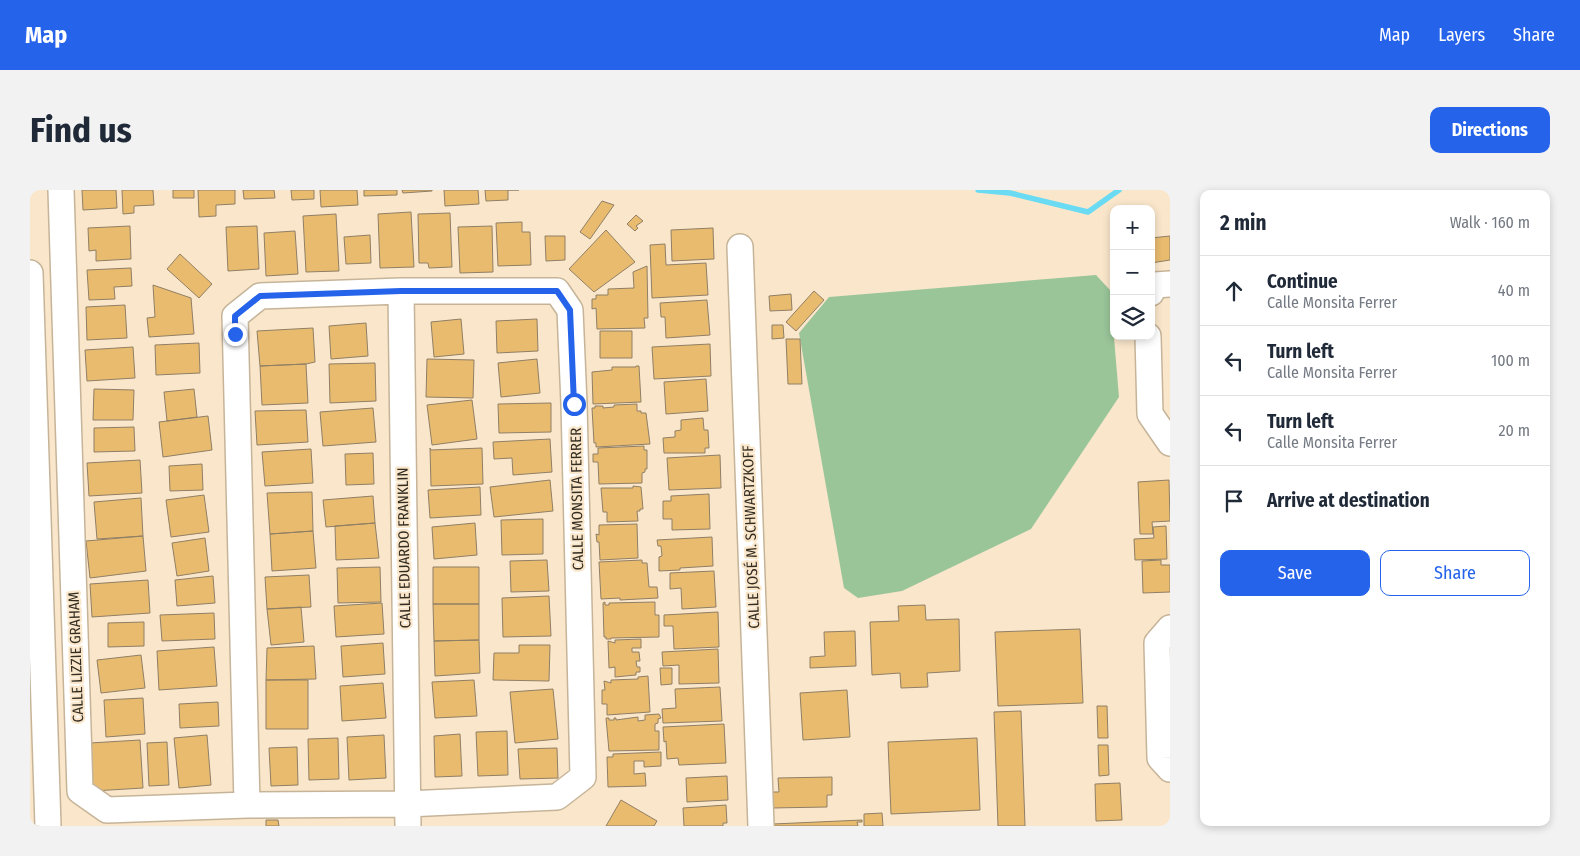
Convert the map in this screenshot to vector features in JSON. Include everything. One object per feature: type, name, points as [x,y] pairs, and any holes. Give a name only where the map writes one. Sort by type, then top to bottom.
[{"type":"street","name":"CALLE LIZZIE GRAHAM","points":[[61,190],[80,791],[106,810],[247,805],[408,815]]},
{"type":"street","name":"CALLE JOSÉ M. SCHWARTZKOFF","points":[[740,247],[761,826]]},
{"type":"street","points":[[30,273],[48,826]]},
{"type":"street","points":[[1155,285],[1170,284]]},
{"type":"street","name":"CALLE MONSITA FERRER","points":[[247,805],[235,316],[260,296],[401,291],[557,291],[570,310],[583,777],[557,797],[408,815]]},
{"type":"street","name":"CALLE EDUARDO FRANKLIN","points":[[401,291],[408,815]]},
{"type":"street","points":[[1148,340],[1150,414],[1170,443]]},
{"type":"street","points":[[1170,628],[1157,643],[1160,758],[1170,769]]},
{"type":"green space","points":[[1096,275],[1110,290],[1110,340],[1114,340],[1119,397],[1031,529],[902,591],[858,598],[844,588],[799,333],[829,297]]},
{"type":"building","points":[[82,190],[116,190],[117,208],[83,210]]},
{"type":"building","points":[[122,190],[153,190],[154,205],[134,206],[134,213],[123,214]]},
{"type":"building","points":[[173,190],[194,190],[194,198],[173,198]]},
{"type":"building","points":[[198,190],[235,190],[235,204],[216,205],[216,216],[199,217]]},
{"type":"building","points":[[243,190],[274,190],[275,198],[244,199]]},
{"type":"building","points":[[291,190],[314,190],[314,199],[292,200]]},
{"type":"building","points":[[320,190],[357,190],[358,205],[321,207]]},
{"type":"building","points":[[364,190],[397,190],[397,195],[364,196]]},
{"type":"building","points":[[402,190],[432,190],[432,191],[403,193]]},
{"type":"building","points":[[444,190],[478,190],[479,204],[445,206]]},
{"type":"building","points":[[485,190],[508,190],[508,200],[486,201]]},
{"type":"building","points":[[602,201],[614,205],[590,239],[580,232]]},
{"type":"building","points":[[411,212],[414,267],[380,268],[378,214]]},
{"type":"building","points":[[450,213],[452,267],[429,268],[428,263],[419,263],[418,214]]},
{"type":"building","points":[[336,214],[339,271],[306,272],[303,216]]},
{"type":"building","points":[[636,215],[643,221],[636,226],[638,228],[635,231],[627,224]]},
{"type":"building","points":[[522,222],[522,232],[530,232],[531,265],[498,266],[496,223]]},
{"type":"building","points":[[130,226],[131,259],[96,261],[96,250],[89,251],[88,228]]},
{"type":"building","points":[[257,226],[259,269],[228,271],[226,227]]},
{"type":"building","points":[[492,226],[493,272],[460,273],[458,227]]},
{"type":"building","points":[[713,228],[714,259],[672,261],[671,230]]},
{"type":"building","points":[[606,230],[635,262],[594,292],[569,269]]},
{"type":"building","points":[[295,231],[298,274],[266,276],[264,233]]},
{"type":"building","points":[[370,235],[371,263],[346,264],[344,237]]},
{"type":"building","points":[[545,236],[565,236],[565,260],[546,261]]},
{"type":"building","points":[[1170,236],[1170,260],[1155,262],[1155,238]]},
{"type":"building","points":[[665,244],[666,265],[706,263],[708,295],[652,298],[650,245]]},
{"type":"building","points":[[180,254],[212,284],[199,298],[167,269]]},
{"type":"building","points":[[647,266],[648,318],[644,318],[645,328],[597,329],[596,308],[592,309],[592,299],[596,299],[596,295],[608,295],[608,289],[634,288],[633,272]]},
{"type":"building","points":[[131,268],[132,286],[114,287],[115,299],[89,300],[87,270]]},
{"type":"building","points":[[153,285],[191,298],[194,334],[149,337],[147,318],[155,317]]},
{"type":"building","points":[[814,291],[824,300],[796,331],[786,322]]},
{"type":"building","points":[[791,294],[792,310],[770,311],[769,296]]},
{"type":"building","points":[[707,300],[710,335],[666,338],[665,317],[661,317],[660,303]]},
{"type":"building","points":[[125,305],[127,338],[87,340],[86,307]]},
{"type":"building","points":[[461,319],[464,354],[434,357],[431,322]]},
{"type":"building","points":[[537,319],[538,351],[497,353],[496,321]]},
{"type":"building","points":[[366,323],[368,356],[331,359],[329,326]]},
{"type":"building","points":[[772,325],[783,325],[784,338],[772,339]]},
{"type":"building","points":[[313,328],[315,362],[260,366],[257,331]]},
{"type":"building","points":[[600,331],[632,331],[632,358],[600,358]]},
{"type":"building","points":[[786,339],[800,339],[802,384],[788,384]]},
{"type":"building","points":[[199,343],[200,373],[156,375],[155,345]]},
{"type":"building","points":[[710,344],[711,376],[654,379],[652,347]]},
{"type":"building","points":[[133,347],[135,378],[87,381],[85,350]]},
{"type":"building","points":[[427,359],[474,360],[473,398],[426,397]]},
{"type":"building","points":[[537,359],[540,393],[501,397],[498,363]]},
{"type":"building","points":[[375,363],[376,401],[330,403],[329,364]]},
{"type":"building","points":[[306,364],[308,403],[262,405],[260,366]]},
{"type":"building","points":[[639,366],[641,402],[593,404],[592,372],[612,370],[612,367]]},
{"type":"building","points":[[706,379],[708,411],[666,414],[664,382]]},
{"type":"building","points":[[94,389],[134,390],[133,420],[93,420]]},
{"type":"building","points":[[194,389],[197,417],[167,421],[164,392]]},
{"type":"building","points":[[472,400],[477,439],[432,445],[427,405]]},
{"type":"building","points":[[551,403],[551,432],[499,433],[498,404]]},
{"type":"building","points":[[637,404],[637,411],[646,413],[650,444],[596,447],[596,443],[594,443],[592,408],[595,408],[595,406],[603,406],[603,408],[614,407],[614,405]]},
{"type":"building","points":[[373,408],[376,442],[323,446],[320,412]]},
{"type":"building","points":[[306,410],[308,442],[257,445],[255,411]]},
{"type":"building","points":[[208,416],[212,450],[163,457],[159,422]]},
{"type":"building","points":[[703,418],[704,430],[708,430],[709,448],[705,448],[705,453],[664,453],[663,438],[675,437],[675,431],[681,430],[681,420]]},
{"type":"building","points":[[134,427],[135,451],[94,452],[94,428]]},
{"type":"building","points":[[550,439],[552,472],[513,475],[512,458],[494,459],[493,442]]},
{"type":"building","points":[[644,446],[644,450],[647,450],[647,469],[642,473],[642,483],[599,484],[598,462],[593,462],[593,454],[598,454],[598,448]]},
{"type":"building","points":[[430,448],[431,450],[482,448],[483,484],[431,486]]},
{"type":"building","points":[[311,449],[313,483],[265,486],[262,452]]},
{"type":"building","points":[[373,453],[374,484],[346,485],[345,454]]},
{"type":"building","points":[[720,455],[721,488],[669,490],[667,458]]},
{"type":"building","points":[[140,460],[142,493],[89,496],[87,463]]},
{"type":"building","points":[[202,464],[203,490],[170,491],[169,466]]},
{"type":"building","points":[[550,480],[553,511],[494,517],[490,487]]},
{"type":"building","points":[[1169,480],[1170,521],[1152,522],[1153,534],[1140,534],[1138,482]]},
{"type":"building","points":[[633,486],[641,487],[643,509],[637,511],[638,521],[607,522],[607,512],[603,512],[601,488],[633,488]]},
{"type":"building","points":[[480,487],[481,515],[430,518],[428,490]]},
{"type":"building","points":[[312,492],[313,531],[270,534],[267,493]]},
{"type":"building","points":[[709,494],[710,529],[672,530],[672,519],[663,519],[663,501],[671,501],[671,496]]},
{"type":"building","points":[[204,495],[209,532],[171,537],[166,500]]},
{"type":"building","points":[[373,496],[375,523],[326,527],[323,500]]},
{"type":"building","points":[[141,498],[143,536],[97,539],[94,502]]},
{"type":"building","points":[[543,519],[543,554],[502,555],[501,520]]},
{"type":"building","points":[[375,523],[379,558],[336,560],[335,526]]},
{"type":"building","points":[[475,523],[477,555],[434,559],[432,527]]},
{"type":"building","points":[[637,524],[638,558],[600,560],[599,542],[597,542],[596,534],[599,535],[599,525]]},
{"type":"building","points":[[1166,526],[1167,559],[1135,560],[1134,539],[1154,538],[1153,527]]},
{"type":"building","points":[[313,531],[316,568],[272,571],[270,534]]},
{"type":"building","points":[[143,536],[146,571],[90,578],[86,541]]},
{"type":"building","points":[[712,537],[713,566],[659,571],[659,557],[662,556],[661,546],[658,546],[657,540]]},
{"type":"building","points":[[205,538],[209,571],[177,576],[172,543]]},
{"type":"building","points":[[547,560],[549,591],[511,592],[510,561]]},
{"type":"building","points":[[642,560],[642,563],[647,563],[649,587],[657,587],[658,598],[601,599],[599,562]]},
{"type":"building","points":[[1161,560],[1161,565],[1170,565],[1170,592],[1143,593],[1142,561]]},
{"type":"building","points":[[380,567],[381,602],[338,603],[337,568]]},
{"type":"building","points":[[433,567],[479,567],[479,604],[433,604]]},
{"type":"building","points":[[714,571],[716,607],[682,609],[681,588],[670,589],[670,573]]},
{"type":"building","points":[[309,575],[311,607],[267,609],[265,577]]},
{"type":"building","points":[[213,576],[215,603],[177,606],[175,580]]},
{"type":"building","points":[[148,580],[150,613],[92,617],[90,584]]},
{"type":"building","points":[[549,596],[551,636],[503,637],[502,598]]},
{"type":"building","points":[[605,602],[605,605],[609,605],[609,603],[655,602],[655,615],[659,615],[659,637],[606,639],[604,637],[603,603]]},
{"type":"building","points":[[382,603],[384,634],[336,637],[334,606]]},
{"type":"building","points":[[433,604],[479,604],[479,640],[434,641]]},
{"type":"building","points":[[925,605],[926,620],[959,619],[960,671],[927,673],[928,687],[901,688],[900,673],[872,675],[870,622],[899,621],[898,606]]},
{"type":"building","points":[[301,607],[304,642],[271,645],[267,609]]},
{"type":"building","points":[[718,612],[719,647],[674,649],[673,626],[664,626],[664,615]]},
{"type":"building","points":[[214,613],[215,639],[162,641],[160,615]]},
{"type":"building","points":[[144,622],[144,646],[108,647],[108,623]]},
{"type":"building","points":[[1080,629],[1083,703],[998,706],[995,632]]},
{"type":"building","points":[[855,631],[856,666],[810,668],[810,657],[825,656],[824,632]]},
{"type":"building","points":[[641,639],[641,648],[632,648],[632,652],[639,652],[640,661],[636,661],[637,667],[640,667],[640,672],[636,672],[636,675],[615,677],[615,667],[609,668],[608,641],[615,643],[615,640]]},
{"type":"building","points":[[479,640],[480,673],[435,676],[434,641]]},
{"type":"building","points":[[383,643],[385,674],[343,677],[341,646]]},
{"type":"building","points":[[519,645],[550,645],[549,681],[493,680],[494,653],[519,653]]},
{"type":"building","points":[[314,646],[316,679],[266,680],[267,648]]},
{"type":"building","points":[[214,647],[217,686],[159,690],[157,651]]},
{"type":"building","points":[[718,649],[719,683],[679,684],[679,665],[663,666],[662,652]]},
{"type":"building","points":[[141,655],[145,688],[101,693],[97,660]]},
{"type":"building","points":[[660,668],[672,668],[672,684],[661,685]]},
{"type":"building","points":[[648,676],[650,712],[607,715],[607,704],[602,704],[602,690],[605,690],[604,681],[611,683],[611,680],[638,679],[638,677]]},
{"type":"building","points":[[266,680],[308,680],[308,729],[266,729]]},
{"type":"building","points":[[474,680],[477,716],[435,718],[432,682]]},
{"type":"building","points":[[383,683],[386,718],[342,721],[340,686]]},
{"type":"building","points":[[720,687],[722,721],[663,723],[662,709],[676,708],[675,689]]},
{"type":"building","points":[[553,689],[558,739],[515,743],[510,692]]},
{"type":"building","points":[[847,690],[850,737],[803,740],[800,693]]},
{"type":"building","points":[[143,698],[145,734],[106,737],[104,700]]},
{"type":"building","points":[[218,702],[219,726],[180,728],[179,704]]},
{"type":"building","points":[[1097,706],[1107,706],[1108,738],[1098,738]]},
{"type":"building","points":[[1021,711],[1025,826],[998,826],[994,712]]},
{"type":"building","points":[[659,714],[661,718],[655,724],[655,731],[659,731],[659,750],[609,751],[606,718],[614,720],[616,718],[616,720],[638,717],[638,721],[645,720],[645,715]]},
{"type":"building","points":[[724,724],[726,763],[679,765],[678,758],[667,759],[663,727]]},
{"type":"building","points":[[507,731],[508,775],[478,776],[476,732]]},
{"type":"building","points":[[460,734],[462,776],[435,777],[434,736]]},
{"type":"building","points":[[207,735],[211,785],[179,788],[174,738]]},
{"type":"building","points":[[384,735],[386,778],[349,780],[347,737]]},
{"type":"building","points":[[338,738],[339,779],[309,780],[308,739]]},
{"type":"building","points":[[977,738],[980,810],[891,814],[888,742]]},
{"type":"building","points":[[140,740],[143,788],[93,791],[90,743]]},
{"type":"building","points":[[167,742],[169,785],[149,786],[147,743]]},
{"type":"building","points":[[1098,745],[1108,745],[1109,775],[1099,776]]},
{"type":"building","points":[[297,747],[298,785],[271,786],[269,748]]},
{"type":"building","points":[[557,748],[558,778],[520,779],[518,749]]},
{"type":"building","points":[[661,752],[661,766],[644,767],[644,761],[634,761],[634,774],[645,773],[646,786],[608,787],[607,757],[613,757],[613,754]]},
{"type":"building","points":[[727,776],[728,800],[687,802],[686,778]]},
{"type":"building","points":[[832,777],[832,795],[827,795],[827,807],[772,808],[772,792],[779,792],[778,778]]},
{"type":"building","points":[[1120,783],[1122,820],[1096,821],[1095,784]]},
{"type":"building","points":[[621,800],[657,821],[654,826],[606,826]]},
{"type":"building","points":[[726,805],[727,823],[723,823],[723,826],[684,826],[683,808]]},
{"type":"building","points":[[882,813],[883,826],[864,826],[864,814]]},
{"type":"building","points":[[266,820],[278,820],[279,826],[266,826]]},
{"type":"building","points":[[862,820],[862,822],[857,822],[858,826],[773,826],[773,824]]},
{"type":"waterway","points":[[978,190],[1010,193],[1088,212],[1119,190]]},
{"type":"route","points":[[235,334],[235,316],[260,296],[401,291],[557,291],[570,310],[574,404]]}]
